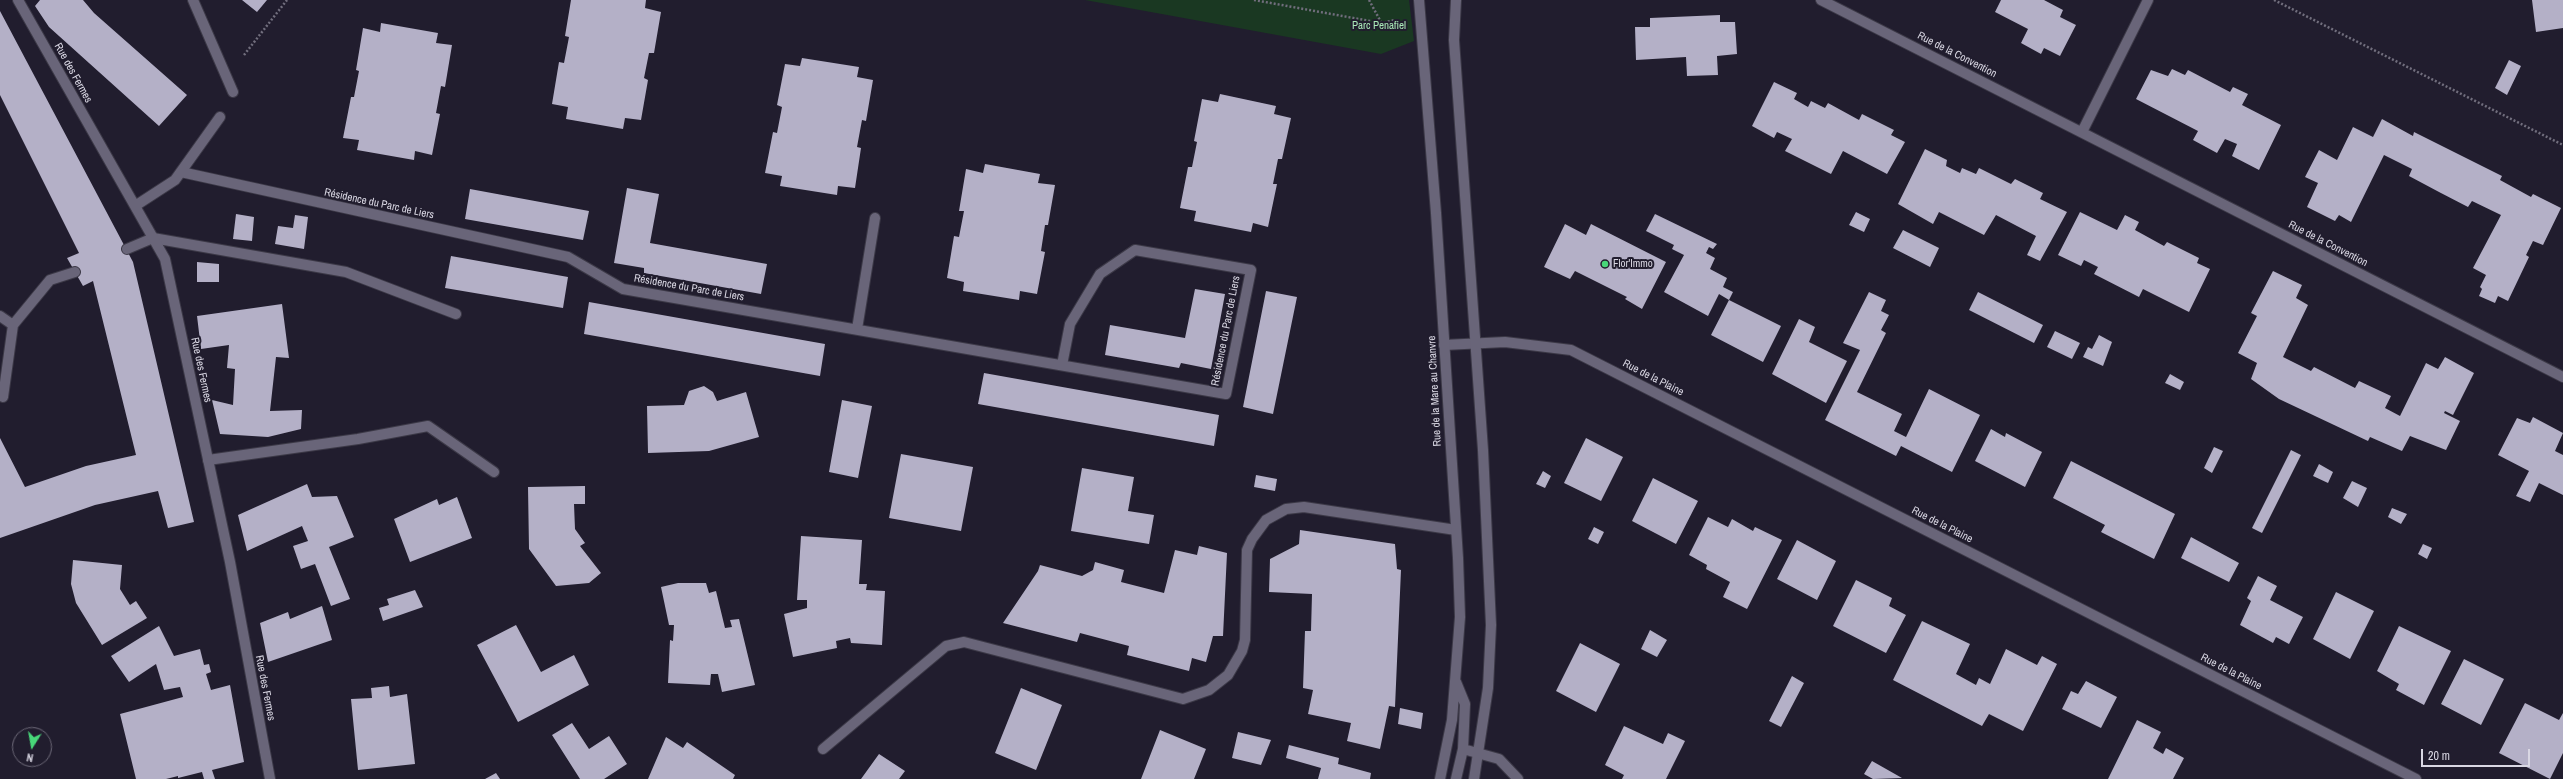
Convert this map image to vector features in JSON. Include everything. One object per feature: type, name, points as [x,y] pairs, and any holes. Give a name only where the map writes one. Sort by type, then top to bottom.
[{"type":"street","name":"Rue des Fermes","points":[[18,0],[165,259],[208,460],[270,779]]},
{"type":"street","points":[[193,0],[233,92]]},
{"type":"street","name":"Rue de la Mare au Chanvre","points":[[1419,0],[1444,345],[1460,617],[1456,681],[1440,779]]},
{"type":"street","points":[[1456,0],[1454,40],[1483,450],[1491,625],[1488,688],[1474,779]]},
{"type":"street","name":"Rue de la Convention","points":[[1821,0],[2563,376]]},
{"type":"street","points":[[2082,132],[2148,0]]},
{"type":"street","points":[[135,206],[175,180],[220,116]]},
{"type":"street","name":"Résidence du Parc de Liers","points":[[181,172],[568,257],[623,290],[857,329],[1226,394],[1251,270],[1135,250],[1100,274],[1070,324],[1062,365]]},
{"type":"street","points":[[857,329],[875,218]]},
{"type":"street","points":[[127,249],[153,238],[346,272],[456,314]]},
{"type":"street","points":[[3,397],[13,325],[50,280],[75,272]]},
{"type":"street","points":[[0,316],[13,325]]},
{"type":"street","name":"Rue de la Plaine","points":[[1444,345],[1505,342],[1571,350],[2416,779]]},
{"type":"street","points":[[208,460],[358,439],[428,426],[494,472]]},
{"type":"street","points":[[823,749],[946,646],[964,642],[1183,699],[1209,690],[1228,675],[1242,651],[1244,640],[1247,550],[1252,539],[1266,520],[1286,509],[1304,507],[1456,530]]},
{"type":"street","points":[[1456,681],[1465,704],[1463,749],[1456,779]]},
{"type":"street","points":[[1463,749],[1499,759],[1518,779]]},
{"type":"path","points":[[243,56],[287,0]]},
{"type":"path","points":[[1254,0],[1381,23],[1420,16]]},
{"type":"path","points":[[1369,0],[1381,23]]},
{"type":"path","points":[[2274,0],[2563,145]]},
{"type":"green space","name":"Parc Penafiel","points":[[1085,0],[1409,0],[1414,41],[1381,54]]},
{"type":"building","points":[[40,0],[83,0],[94,13],[187,95],[159,126],[49,27],[35,6]]},
{"type":"building","points":[[242,0],[267,0],[257,12]]},
{"type":"building","points":[[571,0],[646,0],[645,8],[661,12],[654,53],[649,53],[644,78],[648,80],[641,120],[625,118],[623,129],[566,119],[568,107],[552,104],[559,62],[564,63],[569,37],[565,36]]},
{"type":"building","points":[[2001,0],[2044,0],[2063,10],[2060,17],[2076,25],[2060,56],[2044,48],[2041,54],[2021,43],[2028,29],[1995,12]]},
{"type":"building","points":[[2532,0],[2563,0],[2563,28],[2536,32]]},
{"type":"building","points":[[0,11],[133,262],[194,522],[168,528],[158,491],[95,505],[0,538],[0,438],[25,487],[86,466],[136,455],[93,281],[83,286],[67,258],[79,253],[0,95]]},
{"type":"building","points":[[1720,15],[1720,22],[1735,22],[1737,54],[1717,56],[1718,75],[1687,76],[1686,57],[1636,60],[1635,27],[1650,27],[1650,18]]},
{"type":"building","points":[[381,23],[438,33],[436,43],[452,45],[445,87],[441,86],[436,113],[440,114],[432,155],[415,151],[414,160],[357,150],[359,140],[343,138],[351,97],[354,97],[359,71],[356,70],[363,28],[380,32]]},
{"type":"building","points":[[802,58],[859,67],[857,77],[873,80],[866,121],[862,120],[857,147],[861,148],[855,188],[838,186],[837,195],[780,186],[782,176],[765,173],[773,132],[777,133],[782,107],[777,105],[785,64],[800,66]]},
{"type":"building","points":[[2509,60],[2521,66],[2507,95],[2495,88]]},
{"type":"building","points":[[2172,69],[2185,75],[2188,70],[2230,92],[2233,87],[2248,94],[2242,105],[2281,125],[2259,170],[2232,156],[2237,144],[2225,139],[2217,153],[2193,140],[2198,131],[2136,99],[2151,70],[2168,76]]},
{"type":"building","points":[[1774,82],[1797,93],[1794,99],[1808,107],[1811,101],[1825,108],[1828,103],[1859,120],[1862,114],[1894,130],[1891,135],[1905,142],[1887,174],[1843,151],[1831,174],[1785,151],[1792,139],[1777,132],[1774,138],[1752,126]]},
{"type":"building","points":[[1220,94],[1276,106],[1274,114],[1291,118],[1282,159],[1278,159],[1273,184],[1277,184],[1268,227],[1253,223],[1251,232],[1194,221],[1196,211],[1180,208],[1188,167],[1192,167],[1197,142],[1194,141],[1202,99],[1218,102]]},
{"type":"building","points":[[2382,119],[2413,136],[2414,132],[2502,176],[2500,180],[2531,197],[2533,194],[2561,208],[2543,245],[2533,241],[2526,255],[2529,257],[2508,301],[2498,296],[2495,303],[2479,296],[2482,289],[2480,287],[2486,275],[2473,268],[2501,215],[2472,201],[2468,207],[2409,176],[2412,169],[2384,155],[2351,222],[2339,215],[2335,221],[2307,207],[2318,183],[2305,177],[2319,150],[2337,160],[2353,127],[2373,137]]},
{"type":"building","points":[[1925,149],[1947,160],[1946,166],[1960,173],[1962,168],[1976,174],[1979,168],[2011,184],[2015,179],[2043,193],[2040,199],[2067,212],[2040,261],[2027,255],[2036,236],[1996,215],[1984,235],[1939,212],[1933,224],[1898,204]]},
{"type":"building","points":[[985,164],[1040,174],[1038,183],[1055,185],[1048,225],[1045,225],[1041,251],[1045,252],[1037,294],[1020,291],[1019,300],[963,291],[964,282],[947,278],[954,236],[959,237],[964,211],[959,211],[966,169],[983,173]]},
{"type":"building","points":[[627,188],[659,194],[650,243],[767,264],[761,294],[644,273],[644,268],[614,263]]},
{"type":"building","points":[[470,189],[589,211],[583,240],[465,219]]},
{"type":"building","points":[[1856,212],[1870,219],[1864,232],[1849,225]]},
{"type":"building","points":[[2080,212],[2117,230],[2125,215],[2139,222],[2135,230],[2164,246],[2167,242],[2199,258],[2197,263],[2210,269],[2189,312],[2143,289],[2139,297],[2094,274],[2098,267],[2084,260],[2081,266],[2058,255]]},
{"type":"building","points":[[236,214],[254,217],[252,241],[233,239]]},
{"type":"building","points":[[1655,214],[1717,244],[1713,249],[1709,247],[1706,253],[1715,258],[1710,269],[1727,278],[1723,287],[1733,292],[1729,300],[1719,294],[1708,316],[1664,292],[1684,255],[1672,249],[1674,245],[1646,231]]},
{"type":"building","points":[[295,215],[308,217],[304,249],[275,244],[278,226],[293,228]]},
{"type":"building","name":"Flor'Immo","points":[[1565,224],[1586,235],[1591,224],[1666,262],[1642,309],[1625,299],[1627,297],[1575,271],[1570,279],[1544,267]]},
{"type":"building","points":[[1903,230],[1939,248],[1930,267],[1893,248]]},
{"type":"building","points":[[451,256],[568,277],[563,308],[445,288]]},
{"type":"building","points":[[197,262],[219,264],[219,282],[197,282]]},
{"type":"building","points":[[2273,271],[2302,285],[2296,298],[2308,305],[2283,357],[2311,371],[2314,367],[2355,388],[2359,381],[2391,396],[2385,408],[2400,416],[2426,363],[2438,369],[2445,357],[2474,373],[2453,415],[2445,411],[2444,413],[2460,421],[2446,450],[2410,436],[2402,451],[2370,437],[2368,441],[2279,399],[2251,379],[2257,363],[2238,353],[2257,316],[2251,313]]},
{"type":"building","points":[[1195,289],[1225,294],[1211,369],[1181,363],[1179,368],[1105,355],[1110,325],[1185,338]]},
{"type":"building","points":[[1266,291],[1297,297],[1273,414],[1243,407]]},
{"type":"building","points":[[1869,292],[1886,300],[1881,311],[1889,315],[1881,330],[1886,333],[1857,392],[1902,414],[1894,431],[1906,437],[1929,389],[1980,415],[1952,472],[1901,446],[1896,456],[1825,420],[1860,350],[1843,343]]},
{"type":"building","points":[[1978,292],[2043,325],[2034,343],[1969,310]]},
{"type":"building","points":[[1729,300],[1781,326],[1763,362],[1711,335]]},
{"type":"building","points":[[589,302],[825,344],[820,376],[584,334]]},
{"type":"building","points":[[282,304],[289,358],[276,357],[270,411],[302,410],[301,429],[268,437],[220,434],[212,400],[233,405],[235,369],[227,368],[229,345],[201,349],[197,316]]},
{"type":"building","points":[[1799,319],[1815,327],[1809,342],[1847,361],[1826,403],[1772,374]]},
{"type":"building","points":[[2055,331],[2080,343],[2072,359],[2047,347]]},
{"type":"building","points":[[2099,335],[2112,342],[2103,366],[2083,357],[2088,347],[2092,349]]},
{"type":"building","points":[[984,373],[1219,415],[1214,446],[978,404]]},
{"type":"building","points":[[2170,374],[2184,382],[2180,390],[2165,383]]},
{"type":"building","points":[[704,386],[713,392],[717,401],[746,392],[759,437],[709,451],[648,453],[647,406],[684,405],[689,391]]},
{"type":"building","points":[[842,400],[872,406],[858,478],[829,472]]},
{"type":"building","points":[[2533,417],[2563,433],[2555,451],[2563,455],[2563,495],[2539,483],[2530,502],[2516,496],[2529,471],[2498,455],[2517,418],[2530,423]]},
{"type":"building","points":[[1991,429],[2005,437],[2006,433],[2042,452],[2025,487],[1975,461]]},
{"type":"building","points":[[1586,438],[1623,457],[1601,501],[1564,483]]},
{"type":"building","points":[[2214,447],[2223,451],[2212,473],[2204,468]]},
{"type":"building","points":[[2291,450],[2301,455],[2262,533],[2252,528]]},
{"type":"building","points":[[901,454],[973,467],[961,531],[889,518]]},
{"type":"building","points":[[2071,461],[2175,514],[2154,559],[2101,532],[2105,525],[2053,498]]},
{"type":"building","points":[[2319,464],[2333,472],[2328,483],[2313,476]]},
{"type":"building","points":[[1082,468],[1134,477],[1128,511],[1154,515],[1149,544],[1071,531]]},
{"type":"building","points":[[1543,471],[1551,476],[1545,488],[1536,484]]},
{"type":"building","points":[[1256,475],[1277,479],[1275,491],[1254,487]]},
{"type":"building","points":[[1653,478],[1698,501],[1676,544],[1632,521]]},
{"type":"building","points":[[2352,481],[2367,488],[2358,507],[2343,498]]},
{"type":"building","points":[[307,484],[312,497],[337,496],[354,537],[329,547],[350,599],[331,606],[315,564],[301,569],[293,546],[308,541],[302,526],[247,551],[238,515]]},
{"type":"building","points":[[585,486],[585,504],[574,504],[575,529],[585,543],[580,546],[601,573],[589,583],[556,586],[529,549],[528,487]]},
{"type":"building","points":[[457,497],[472,538],[410,562],[394,519],[437,499],[439,505]]},
{"type":"building","points":[[2392,508],[2407,514],[2401,524],[2388,517]]},
{"type":"building","points":[[1708,517],[1728,527],[1732,519],[1753,531],[1755,527],[1782,540],[1747,609],[1723,597],[1730,582],[1706,569],[1707,565],[1689,555]]},
{"type":"building","points":[[1594,527],[1604,532],[1598,544],[1588,539]]},
{"type":"building","points":[[1300,530],[1395,544],[1397,569],[1401,570],[1395,707],[1389,706],[1380,749],[1347,741],[1351,723],[1308,714],[1313,690],[1303,688],[1305,631],[1311,631],[1312,594],[1269,592],[1270,559],[1299,544]]},
{"type":"building","points":[[801,536],[862,540],[859,584],[867,584],[866,590],[885,591],[882,645],[851,643],[850,638],[836,641],[837,648],[793,657],[784,614],[807,608],[807,600],[797,600]]},
{"type":"building","points":[[2191,537],[2239,563],[2229,582],[2181,558]]},
{"type":"building","points":[[1797,540],[1836,561],[1817,600],[1777,579]]},
{"type":"building","points":[[2423,544],[2432,548],[2427,559],[2418,554]]},
{"type":"building","points":[[1199,546],[1227,553],[1223,636],[1213,636],[1206,662],[1192,658],[1189,671],[1127,655],[1129,646],[1080,633],[1077,642],[1003,623],[1038,571],[1040,565],[1082,576],[1093,570],[1095,562],[1124,570],[1121,582],[1164,593],[1175,550],[1197,555]]},
{"type":"building","points":[[73,560],[122,565],[120,589],[130,605],[136,601],[147,618],[102,645],[76,603],[71,584]]},
{"type":"building","points":[[2258,576],[2277,586],[2270,600],[2303,617],[2289,644],[2276,637],[2273,643],[2240,625],[2251,601],[2247,598]]},
{"type":"building","points":[[1856,580],[1892,598],[1889,606],[1906,615],[1886,653],[1833,626]]},
{"type":"building","points":[[678,583],[706,583],[709,593],[716,591],[725,628],[732,627],[730,620],[739,619],[755,685],[722,692],[718,674],[711,674],[710,685],[668,683],[670,640],[673,641],[674,625],[669,625],[661,587]]},
{"type":"building","points":[[415,590],[423,607],[383,621],[379,608],[389,605],[387,599]]},
{"type":"building","points":[[2336,592],[2374,611],[2350,659],[2313,639]]},
{"type":"building","points":[[322,606],[332,640],[268,662],[260,623],[288,612],[290,619]]},
{"type":"building","points":[[1922,621],[1970,644],[1956,674],[1976,685],[1979,678],[1990,684],[2006,649],[2037,665],[2042,656],[2057,664],[2023,731],[1989,714],[1982,726],[1893,680]]},
{"type":"building","points":[[516,625],[541,672],[574,655],[589,685],[518,722],[477,645]]},
{"type":"building","points":[[159,626],[174,656],[200,649],[204,665],[209,664],[211,672],[206,674],[211,690],[230,685],[244,762],[212,770],[215,779],[204,779],[202,772],[178,778],[178,776],[166,779],[136,779],[120,714],[183,697],[180,687],[164,690],[156,664],[129,682],[111,656]]},
{"type":"building","points":[[2399,626],[2451,651],[2424,705],[2396,690],[2399,684],[2377,671]]},
{"type":"building","points":[[1650,630],[1667,640],[1657,657],[1641,649]]},
{"type":"building","points":[[1580,643],[1620,664],[1596,712],[1556,691]]},
{"type":"building","points":[[2464,659],[2504,679],[2481,725],[2441,704]]},
{"type":"building","points":[[1792,676],[1804,683],[1781,727],[1769,721]]},
{"type":"building","points":[[2086,681],[2117,697],[2101,728],[2062,709],[2071,691],[2078,694]]},
{"type":"building","points":[[389,686],[390,697],[407,694],[415,764],[358,770],[351,699],[372,698],[371,688]]},
{"type":"building","points":[[1021,688],[1062,705],[1036,770],[995,753]]},
{"type":"building","points":[[2525,703],[2559,720],[2563,713],[2563,753],[2550,779],[2499,753]]},
{"type":"building","points":[[1400,708],[1423,713],[1421,729],[1398,724]]},
{"type":"building","points":[[2137,720],[2161,732],[2153,748],[2163,754],[2166,748],[2184,758],[2173,779],[2108,779]]},
{"type":"building","points":[[572,723],[589,749],[609,736],[627,764],[604,779],[580,779],[552,735]]},
{"type":"building","points":[[1624,726],[1663,744],[1668,733],[1685,741],[1666,779],[1622,779],[1624,775],[1605,765]]},
{"type":"building","points":[[1160,730],[1206,749],[1194,779],[1141,779]]},
{"type":"building","points":[[1238,732],[1271,740],[1261,765],[1232,758]]},
{"type":"building","points":[[666,737],[683,748],[687,742],[735,775],[733,779],[648,779]]},
{"type":"building","points":[[1289,745],[1339,758],[1338,764],[1371,773],[1370,779],[1318,779],[1321,768],[1286,758]]},
{"type":"building","points":[[879,754],[905,771],[899,779],[861,779]]},
{"type":"building","points":[[1872,761],[1902,778],[1873,779],[1864,774]]},
{"type":"building","points":[[496,773],[500,779],[485,779]]},
{"type":"place","name":"Flor'Immo","points":[[1605,264]]}]
